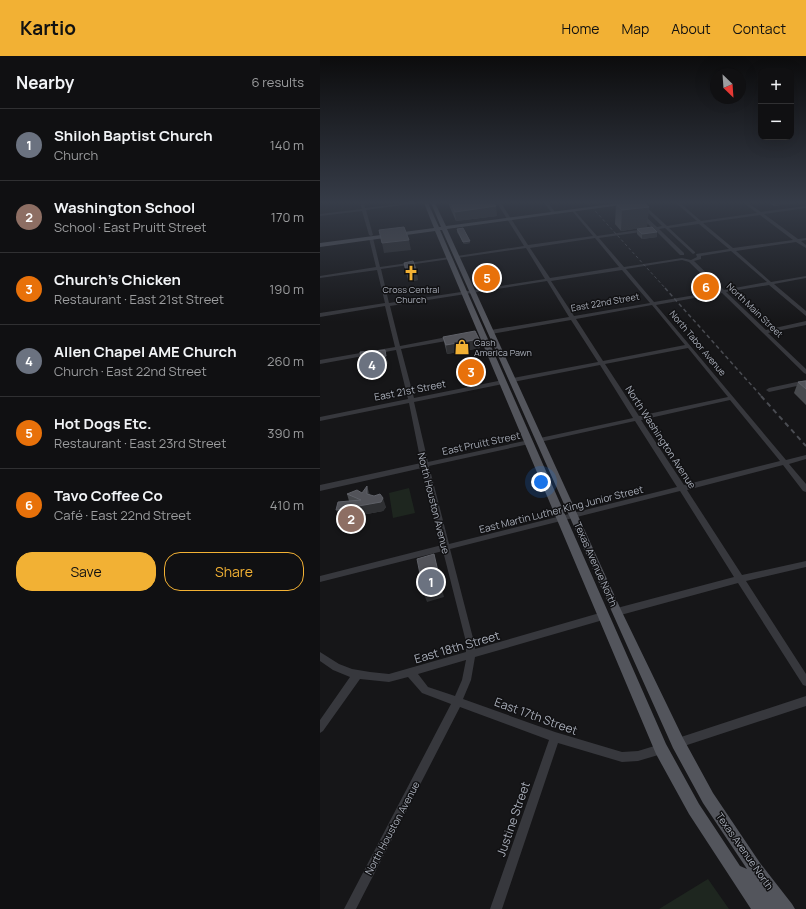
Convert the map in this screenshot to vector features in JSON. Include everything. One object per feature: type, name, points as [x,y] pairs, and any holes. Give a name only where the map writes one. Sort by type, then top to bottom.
[{"type":"main road","points":[[320,245],[334,243]]},
{"type":"main road","name":"Texas Avenue North","points":[[443,243],[465,292],[478,334],[503,382],[661,749],[694,809],[732,869],[760,909]]},
{"type":"main road","name":"Texas Avenue North","points":[[451,243],[617,612],[678,743],[717,810],[755,868],[787,909]]},
{"type":"main road","points":[[732,869],[749,877],[773,909]]},
{"type":"street","name":"North Houston Avenue","points":[[350,909],[458,701],[467,680],[472,655],[470,642],[424,465],[411,400],[372,243]]},
{"type":"street","name":"North Washington Avenue","points":[[524,243],[806,682]]},
{"type":"street","points":[[457,257],[556,243]]},
{"type":"street","name":"North Tabor Avenue","points":[[601,243],[689,346],[806,489]]},
{"type":"street","points":[[670,243],[682,256],[695,259],[733,250],[779,243]]},
{"type":"street","points":[[682,243],[693,253]]},
{"type":"street","points":[[725,243],[806,314]]},
{"type":"street","points":[[320,315],[622,268],[693,253]]},
{"type":"street","name":"North Main Street","points":[[693,253],[695,259],[724,291],[806,372]]},
{"type":"street","points":[[320,277],[450,258]]},
{"type":"street","name":"East 22nd Street","points":[[491,332],[806,277]]},
{"type":"street","points":[[766,331],[806,323]]},
{"type":"street","name":"North Main Street","points":[[766,331],[806,366]]},
{"type":"street","points":[[320,362],[459,337]]},
{"type":"street","points":[[513,380],[689,346]]},
{"type":"street","name":"East 21st Street","points":[[320,418],[503,382]]},
{"type":"street","points":[[769,390],[806,382]]},
{"type":"street","points":[[540,440],[732,398]]},
{"type":"street","name":"East Pruitt Street","points":[[320,488],[529,442]]},
{"type":"street","name":"East Martin Luther King Junior Street","points":[[320,579],[806,457]]},
{"type":"street","points":[[617,612],[740,579],[806,564]]},
{"type":"street","name":"East 18th Street","points":[[320,656],[339,669],[356,675],[389,678],[411,673],[603,616]]},
{"type":"street","name":"East 17th Street","points":[[411,673],[425,690],[555,737],[622,757],[638,756],[661,749]]},
{"type":"street","points":[[320,728],[356,675]]},
{"type":"street","points":[[678,743],[806,701]]},
{"type":"street","name":"Justine Street","points":[[496,909],[555,737]]},
{"type":"shaded area","points":[[409,488],[415,513],[393,518],[389,493]]},
{"type":"shaded area","points":[[708,879],[729,909],[659,909]]},
{"type":"building","points":[[413,261],[417,272],[407,274],[404,263]]},
{"type":"building","points":[[491,268],[494,274],[481,276],[478,270]]},
{"type":"building","points":[[475,331],[479,339],[446,345],[443,337]]},
{"type":"building","points":[[385,350],[386,356],[373,358],[373,360],[369,360],[370,364],[362,366],[360,352]]},
{"type":"building","points":[[474,361],[478,370],[467,372],[463,363]]},
{"type":"building","points":[[806,381],[806,389],[798,382]]},
{"type":"building","points":[[367,486],[367,494],[374,496],[380,494],[383,498],[381,502],[336,510],[338,502],[361,500],[347,494],[357,490],[362,493]]},
{"type":"building","points":[[434,554],[442,589],[424,594],[417,559]]},
{"type":"railway","points":[[624,243],[666,289]]},
{"type":"railway","points":[[665,288],[762,397]]},
{"type":"railway","points":[[761,396],[806,446]]},
{"type":"place","name":"Cross Central Church","points":[[411,273]]},
{"type":"place","name":"Hot Dogs Etc.","points":[[487,278]]},
{"type":"place","name":"Tavo Coffee Co","points":[[706,287]]},
{"type":"place","name":"Cash America Pawn","points":[[462,347]]},
{"type":"place","name":"Allen Chapel AME Church","points":[[372,365]]},
{"type":"place","name":"Church's Chicken","points":[[471,372]]},
{"type":"place","name":"Washington School","points":[[351,519]]},
{"type":"place","name":"Shiloh Baptist Church","points":[[431,582]]}]
